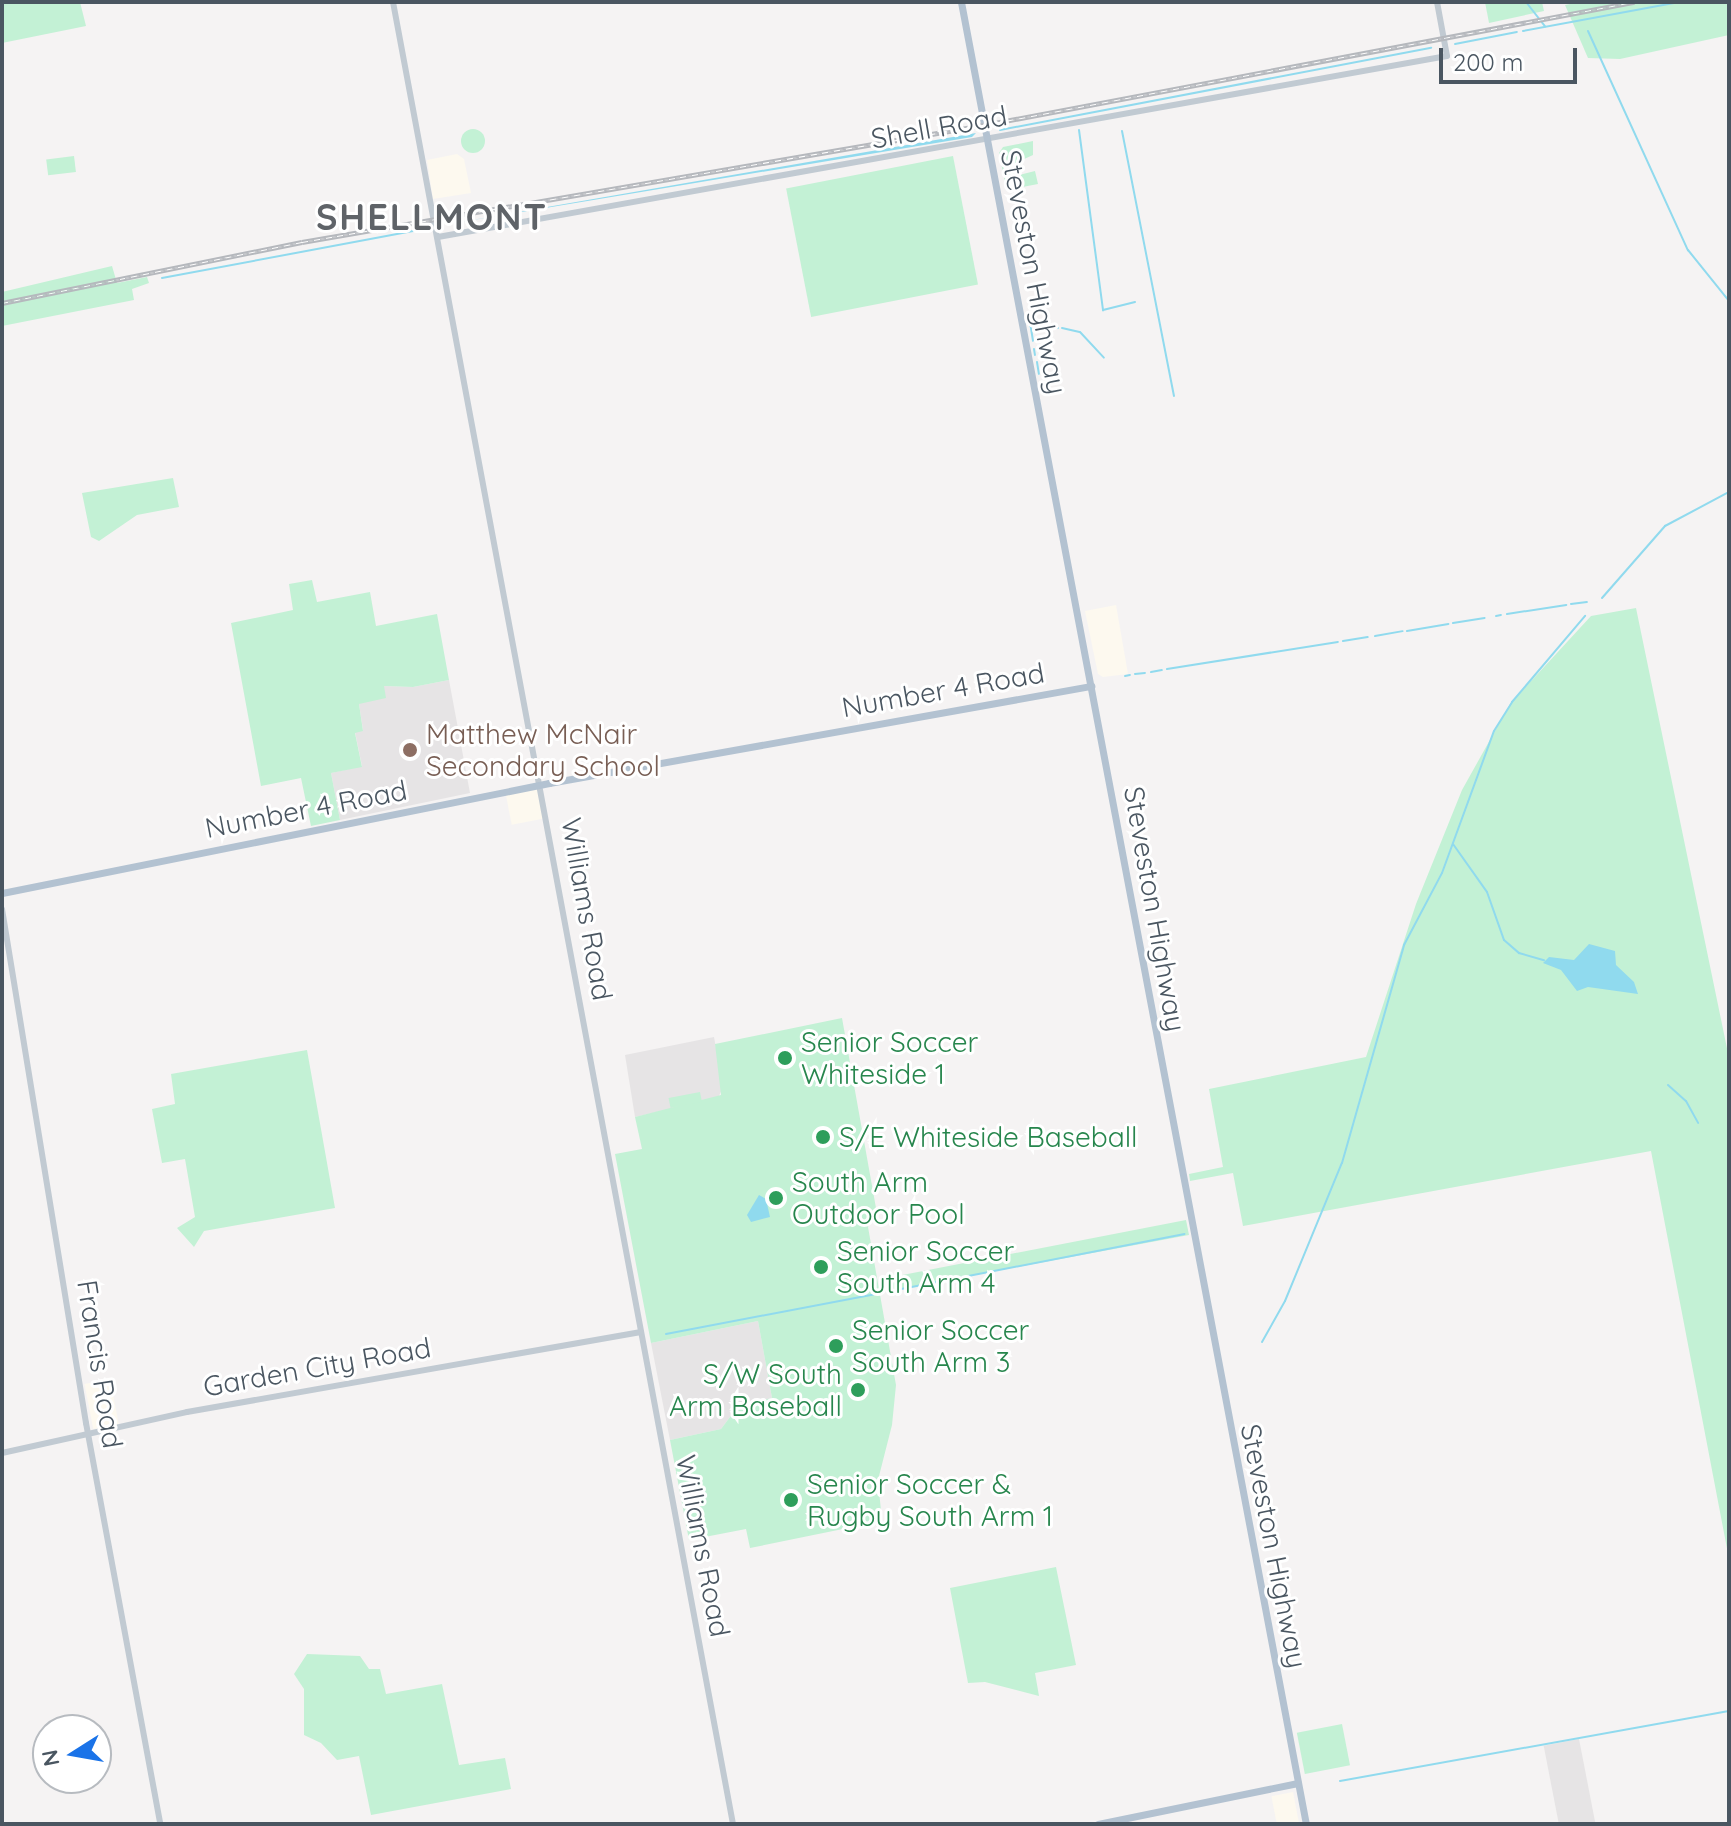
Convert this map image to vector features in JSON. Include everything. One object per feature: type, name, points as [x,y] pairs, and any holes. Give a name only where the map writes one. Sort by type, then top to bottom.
[{"type":"main road","name":"Steveston Highway","points":[[961,2],[1306,1824]]},
{"type":"main road","name":"Number 4 Road","points":[[2,893],[542,784],[1091,686]]},
{"type":"main road","points":[[1098,1824],[1298,1783]]},
{"type":"street","name":"Williams Road","points":[[393,2],[542,784],[733,1824]]},
{"type":"street","name":"Shell Road","points":[[438,237],[988,142],[1447,56],[1437,2]]},
{"type":"street","name":"Francis Road","points":[[2,909],[88,1434],[160,1824]]},
{"type":"street","name":"Garden City Road","points":[[2,1453],[288,1393],[641,1332]]},
{"type":"shaded area","points":[[457,154],[464,159],[471,193],[433,199],[427,160]]},
{"type":"shaded area","points":[[1116,605],[1128,674],[1103,677],[1098,674],[1085,611]]},
{"type":"shaded area","name":"Matthew McNair Secondary School","points":[[449,680],[470,793],[340,820],[331,773],[362,766],[355,732],[363,730],[359,704],[384,686],[413,687]]},
{"type":"shaded area","points":[[538,787],[544,818],[512,825],[506,793]]},
{"type":"shaded area","points":[[714,1037],[723,1087],[718,1098],[635,1117],[625,1055]]},
{"type":"shaded area","points":[[758,1321],[772,1398],[739,1405],[721,1429],[670,1440],[651,1343]]},
{"type":"shaded area","points":[[110,1379],[119,1424],[93,1429],[84,1384]]},
{"type":"shaded area","points":[[1579,1739],[1596,1824],[1559,1824],[1544,1746]]},
{"type":"shaded area","points":[[1293,1792],[1299,1824],[1277,1824],[1271,1796]]},
{"type":"green space","points":[[2,2],[80,2],[86,26],[2,43]]},
{"type":"green space","points":[[1485,2],[1542,2],[1544,11],[1489,23]]},
{"type":"green space","points":[[1580,2],[1729,2],[1729,35],[1620,59],[1588,58],[1565,5]]},
{"type":"green space","points":[[473,129],[484,136],[485,141],[478,152],[473,153],[462,146],[461,141],[468,130]]},
{"type":"green space","points":[[1033,141],[1033,155],[1013,164],[1015,176],[1035,171],[1038,184],[1012,189],[1005,182],[999,153],[1003,147]]},
{"type":"green space","points":[[74,156],[76,172],[48,175],[46,159]]},
{"type":"green space","points":[[953,156],[978,285],[811,317],[786,188]]},
{"type":"green space","points":[[112,266],[117,283],[147,277],[149,283],[132,289],[134,300],[2,326],[2,292]]},
{"type":"green space","points":[[173,478],[179,507],[137,515],[99,541],[91,537],[82,493]]},
{"type":"green space","points":[[312,580],[317,602],[370,592],[376,626],[437,614],[449,680],[413,687],[384,686],[386,698],[359,704],[363,731],[355,733],[362,767],[331,773],[340,820],[311,826],[301,778],[261,786],[231,623],[293,610],[289,584]]},
{"type":"green space","points":[[1636,608],[1729,1058],[1729,1559],[1651,1151],[1243,1226],[1233,1173],[1190,1181],[1189,1174],[1223,1167],[1209,1089],[1366,1057],[1416,904],[1462,790],[1510,704],[1591,616]]},
{"type":"green space","points":[[842,1018],[876,1208],[868,1227],[896,1385],[892,1425],[878,1480],[882,1521],[750,1548],[746,1529],[689,1540],[670,1440],[721,1429],[739,1405],[772,1398],[758,1321],[651,1343],[615,1154],[642,1149],[635,1117],[721,1095],[715,1044]]},
{"type":"green space","points":[[307,1050],[335,1208],[204,1231],[194,1247],[177,1228],[195,1217],[185,1159],[162,1163],[152,1109],[175,1104],[171,1074]]},
{"type":"green space","points":[[700,1092],[702,1102],[670,1108],[669,1098]]},
{"type":"green space","points":[[1186,1220],[1189,1235],[888,1291],[887,1278]]},
{"type":"green space","points":[[1056,1567],[1076,1665],[1035,1673],[1039,1696],[985,1682],[968,1683],[950,1588]]},
{"type":"green space","points":[[307,1654],[360,1656],[369,1669],[380,1669],[386,1694],[442,1684],[459,1765],[505,1758],[511,1789],[371,1815],[359,1756],[337,1760],[321,1743],[304,1735],[304,1689],[294,1674]]},
{"type":"green space","points":[[1342,1724],[1350,1765],[1305,1774],[1297,1733]]},
{"type":"water","points":[[976,133],[972,137],[443,225]]},
{"type":"water","points":[[1589,944],[1615,951],[1616,965],[1634,982],[1638,994],[1588,987],[1577,991],[1561,970],[1543,963],[1549,957],[1574,960]]},
{"type":"water","points":[[759,1195],[766,1199],[770,1217],[751,1222],[747,1215]]},
{"type":"waterway","points":[[1526,2],[1545,26]]},
{"type":"waterway","points":[[1523,31],[1679,2]]},
{"type":"waterway","points":[[1588,31],[1688,250],[1729,301]]},
{"type":"waterway","points":[[1455,44],[1517,32]]},
{"type":"waterway","points":[[1000,130],[1431,48]]},
{"type":"waterway","points":[[1079,130],[1103,310],[1135,302]]},
{"type":"waterway","points":[[1122,131],[1174,396]]},
{"type":"waterway","points":[[162,278],[430,228]]},
{"type":"waterway","points":[[1030,322],[1033,341]]},
{"type":"waterway","points":[[1030,326],[1058,328]]},
{"type":"waterway","points":[[1062,328],[1080,332],[1104,358]]},
{"type":"waterway","points":[[1034,349],[1035,355]]},
{"type":"waterway","points":[[1037,362],[1039,374]]},
{"type":"waterway","points":[[1602,598],[1665,526],[1729,492]]},
{"type":"waterway","points":[[1571,604],[1587,602]]},
{"type":"waterway","points":[[1507,614],[1566,605]]},
{"type":"waterway","points":[[1496,616],[1501,615]]},
{"type":"waterway","points":[[1262,1342],[1285,1301],[1342,1163],[1404,945],[1442,873],[1494,731],[1512,702],[1585,616]]},
{"type":"waterway","points":[[1453,623],[1485,618]]},
{"type":"waterway","points":[[1407,631],[1448,624]]},
{"type":"waterway","points":[[1375,636],[1403,631]]},
{"type":"waterway","points":[[1343,641],[1368,637]]},
{"type":"waterway","points":[[1167,669],[1338,642]]},
{"type":"waterway","points":[[1151,672],[1162,670]]},
{"type":"waterway","points":[[1135,674],[1145,673]]},
{"type":"waterway","points":[[1125,676],[1130,675]]},
{"type":"waterway","points":[[1453,844],[1487,892],[1504,940],[1519,953],[1544,960]]},
{"type":"waterway","points":[[1668,1085],[1686,1101],[1698,1123]]},
{"type":"waterway","points":[[891,1291],[1185,1234]]},
{"type":"waterway","points":[[666,1334],[876,1294]]},
{"type":"waterway","points":[[1340,1781],[1729,1711]]},
{"type":"railway","points":[[2,303],[302,242],[984,125],[1634,2]]},
{"type":"place","name":"Matthew McNair Secondary School","points":[[410,750]]},
{"type":"place","name":"Senior Soccer Whiteside 1","points":[[785,1058]]},
{"type":"place","name":"S/E Whiteside Baseball","points":[[823,1137]]},
{"type":"place","name":"South Arm Outdoor Pool","points":[[776,1198]]},
{"type":"place","name":"Senior Soccer South Arm 4","points":[[821,1267]]},
{"type":"place","name":"Senior Soccer South Arm 3","points":[[836,1346]]},
{"type":"place","name":"S/W South Arm Baseball","points":[[858,1390]]},
{"type":"place","name":"Senior Soccer & Rugby South Arm 1","points":[[791,1500]]},
{"type":"district","name":"SHELLMONT","points":[[432,217]]}]
